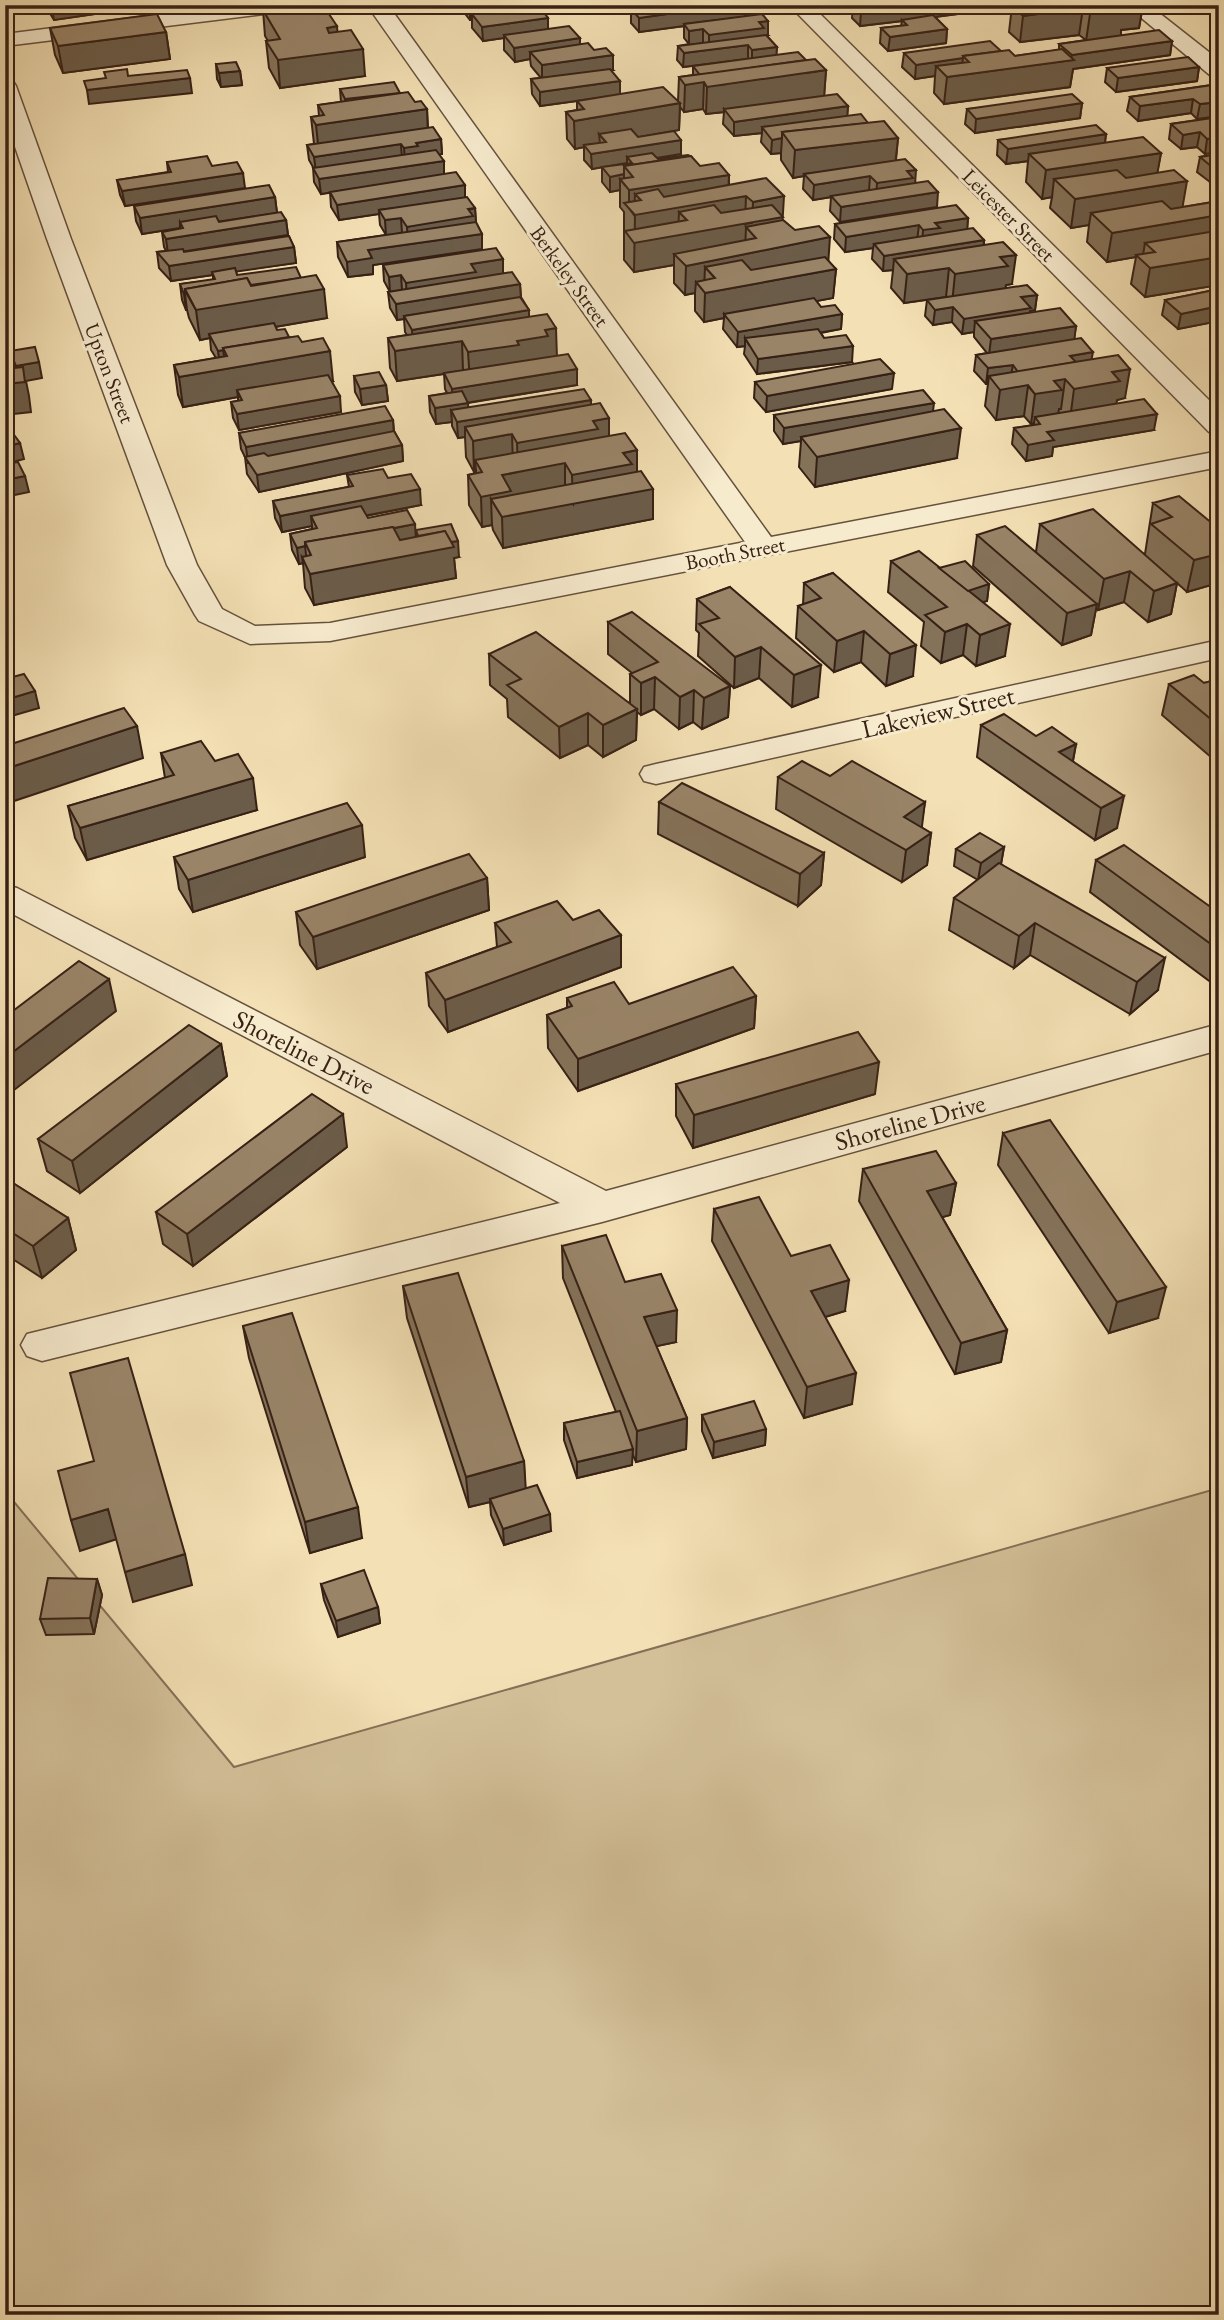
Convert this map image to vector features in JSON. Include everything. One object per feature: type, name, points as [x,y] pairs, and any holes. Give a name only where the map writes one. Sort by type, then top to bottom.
[{"type":"street","points":[[5,40],[288,5]]},
{"type":"street","name":"Berkeley Street","points":[[377,5],[764,548]]},
{"type":"street","name":"Leicester Street","points":[[799,5],[1219,425]]},
{"type":"street","points":[[1136,5],[1219,71]]},
{"type":"street","name":"Upton Street","points":[[5,86],[16,146],[60,239],[182,565],[210,615],[250,635]]},
{"type":"street","name":"Booth Street","points":[[250,635],[330,632],[1219,459]]},
{"type":"street","name":"Lakeview Street","points":[[656,774],[1219,649]]},
{"type":"street","name":"Shoreline Drive","points":[[5,896],[602,1207]]},
{"type":"street","name":"Shoreline Drive","points":[[42,1345],[602,1207],[1219,1037]]},
{"type":"shaded area","points":[[1219,1488],[1219,2315],[5,2315],[5,1491],[234,1767]]},
{"type":"building","points":[[538,5],[548,18],[482,27],[472,14]]},
{"type":"building","points":[[655,5],[731,5],[639,18],[631,9]]},
{"type":"building","points":[[855,5],[917,5],[861,12]]},
{"type":"building","points":[[1119,5],[1125,10],[1090,14],[1083,8],[1023,16],[1012,6]]},
{"type":"building","points":[[292,6],[296,12],[325,8],[337,26],[327,28],[329,33],[351,30],[363,49],[278,60],[266,41],[280,39],[263,10]]},
{"type":"building","points":[[157,14],[166,32],[58,46],[50,28]]},
{"type":"building","points":[[762,14],[768,21],[759,22],[764,28],[709,35],[703,29],[689,31],[684,24]]},
{"type":"building","points":[[933,15],[947,29],[890,37],[881,28],[907,25],[902,20]]},
{"type":"building","points":[[569,26],[580,38],[514,48],[504,35]]},
{"type":"building","points":[[1159,30],[1172,41],[1072,55],[1059,44]]},
{"type":"building","points":[[766,35],[777,47],[752,50],[748,45],[684,53],[678,46]]},
{"type":"building","points":[[990,41],[1001,51],[916,65],[904,53]]},
{"type":"building","points":[[588,43],[594,50],[606,48],[613,55],[542,65],[530,52]]},
{"type":"building","points":[[1062,49],[1074,60],[947,77],[936,66],[969,62],[963,56],[1009,50],[1015,56]]},
{"type":"building","points":[[798,52],[806,60],[700,75],[693,66]]},
{"type":"building","points":[[1188,57],[1199,67],[1118,78],[1107,68]]},
{"type":"building","points":[[815,59],[826,70],[707,87],[704,82],[685,85],[679,77]]},
{"type":"building","points":[[236,62],[240,71],[219,73],[216,64]]},
{"type":"building","points":[[127,69],[128,76],[187,70],[190,78],[87,90],[84,81],[106,78],[104,72]]},
{"type":"building","points":[[610,69],[620,81],[540,92],[531,79]]},
{"type":"building","points":[[394,82],[400,93],[345,99],[340,89]]},
{"type":"building","points":[[1219,84],[1219,102],[1200,104],[1193,99],[1140,106],[1130,97]]},
{"type":"building","points":[[663,87],[680,103],[574,121],[566,112],[584,109],[577,101]]},
{"type":"building","points":[[408,92],[415,102],[421,101],[427,109],[316,125],[311,117],[324,115],[318,105]]},
{"type":"building","points":[[837,94],[848,106],[734,122],[724,109]]},
{"type":"building","points":[[1072,94],[1082,103],[976,119],[967,109]]},
{"type":"building","points":[[861,114],[868,123],[782,132],[782,138],[772,140],[762,127]]},
{"type":"building","points":[[1219,117],[1219,137],[1207,139],[1200,132],[1183,135],[1171,124]]},
{"type":"building","points":[[884,121],[898,138],[795,150],[782,132]]},
{"type":"building","points":[[1096,125],[1106,134],[1008,149],[998,140]]},
{"type":"building","points":[[433,127],[441,139],[404,148],[401,144],[314,157],[307,145]]},
{"type":"building","points":[[631,129],[638,137],[674,131],[681,140],[591,154],[584,145],[606,142],[599,134]]},
{"type":"building","points":[[1143,137],[1161,153],[1046,170],[1029,154]]},
{"type":"building","points":[[436,150],[444,161],[319,179],[313,168]]},
{"type":"building","points":[[652,153],[658,159],[690,156],[624,166],[624,174],[610,177],[602,167],[632,163],[627,157]]},
{"type":"building","points":[[1219,154],[1219,166],[1212,167],[1200,157]]},
{"type":"building","points":[[207,156],[212,166],[237,162],[243,173],[122,191],[117,180],[171,172],[167,162]]},
{"type":"building","points":[[691,156],[700,166],[719,163],[729,175],[629,190],[620,179],[633,177],[624,166]]},
{"type":"building","points":[[905,159],[916,170],[907,171],[913,178],[877,183],[870,176],[814,185],[804,174]]},
{"type":"building","points":[[1117,170],[1126,178],[1174,170],[1187,181],[1075,199],[1054,179]]},
{"type":"building","points":[[456,172],[465,185],[337,205],[330,192]]},
{"type":"building","points":[[766,178],[784,196],[753,202],[746,196],[635,215],[624,203],[641,200],[635,194],[658,189],[664,197]]},
{"type":"building","points":[[928,181],[938,192],[841,207],[831,196]]},
{"type":"building","points":[[269,185],[275,197],[140,218],[134,206]]},
{"type":"building","points":[[467,197],[475,208],[468,209],[473,216],[407,227],[401,218],[385,220],[379,210]]},
{"type":"building","points":[[1162,201],[1171,209],[1219,201],[1219,215],[1112,233],[1091,213]]},
{"type":"building","points":[[714,205],[721,213],[772,205],[783,217],[634,243],[625,231],[687,220],[679,212]]},
{"type":"building","points":[[956,205],[968,218],[935,223],[940,228],[923,230],[919,225],[846,237],[835,224]]},
{"type":"building","points":[[281,212],[286,220],[166,239],[162,232],[183,228],[180,222],[216,216],[219,222]]},
{"type":"building","points":[[783,220],[795,230],[819,226],[830,237],[686,266],[674,254],[756,238],[746,227]]},
{"type":"building","points":[[476,222],[482,234],[368,250],[372,258],[347,262],[337,242]]},
{"type":"building","points":[[973,228],[984,240],[884,256],[874,244]]},
{"type":"building","points":[[1215,231],[1219,235],[1219,257],[1150,268],[1136,255],[1155,252],[1145,243]]},
{"type":"building","points":[[289,236],[294,247],[169,266],[157,252],[183,249],[184,252]]},
{"type":"building","points":[[1003,242],[1016,255],[1000,257],[1008,266],[955,274],[949,268],[907,274],[894,259]]},
{"type":"building","points":[[496,248],[503,259],[471,264],[476,272],[406,283],[401,275],[389,277],[383,265]]},
{"type":"building","points":[[825,257],[836,269],[705,293],[696,282],[715,278],[705,267],[742,260],[751,270]]},
{"type":"building","points":[[296,267],[301,278],[251,285],[247,278],[185,289],[185,294],[180,284],[215,279],[212,272],[235,268],[237,275]]},
{"type":"building","points":[[512,272],[520,284],[396,304],[388,292]]},
{"type":"building","points":[[316,275],[324,289],[196,310],[185,289],[247,278],[251,286]]},
{"type":"building","points":[[1027,285],[1037,295],[1021,297],[1031,308],[964,319],[953,307],[935,310],[927,300]]},
{"type":"building","points":[[1219,289],[1219,306],[1181,314],[1165,300]]},
{"type":"building","points":[[520,297],[529,310],[412,330],[404,316]]},
{"type":"building","points":[[814,298],[821,307],[835,305],[842,314],[738,332],[724,314]]},
{"type":"building","points":[[1060,308],[1076,326],[991,339],[975,321]]},
{"type":"building","points":[[547,314],[556,328],[545,330],[548,336],[517,341],[519,345],[468,352],[462,341],[395,351],[388,338]]},
{"type":"building","points":[[274,323],[277,330],[285,329],[289,337],[218,351],[209,334]]},
{"type":"building","points":[[818,329],[824,338],[846,335],[853,346],[758,359],[745,338]]},
{"type":"building","points":[[298,336],[302,342],[323,338],[330,351],[179,377],[174,365],[227,356],[223,348]]},
{"type":"building","points":[[1081,338],[1093,352],[1070,356],[1076,362],[1018,372],[1013,365],[988,368],[976,355]]},
{"type":"building","points":[[35,347],[39,362],[16,366],[10,351]]},
{"type":"building","points":[[568,354],[577,369],[452,389],[444,373]]},
{"type":"building","points":[[1118,355],[1130,369],[1112,372],[1120,381],[1074,389],[1065,379],[1054,381],[1062,390],[1035,394],[1028,385],[1000,390],[989,376]]},
{"type":"building","points":[[880,359],[894,373],[767,396],[755,382]]},
{"type":"building","points":[[23,367],[25,382],[5,384],[5,369]]},
{"type":"building","points":[[379,372],[386,385],[360,389],[354,376]]},
{"type":"building","points":[[328,375],[340,396],[237,414],[231,402],[242,400],[237,390]]},
{"type":"building","points":[[584,389],[591,400],[457,422],[451,410]]},
{"type":"building","points":[[923,390],[934,403],[784,428],[774,415]]},
{"type":"building","points":[[462,391],[468,403],[435,408],[429,396]]},
{"type":"building","points":[[1144,399],[1157,414],[1047,432],[1054,440],[1028,445],[1014,428],[1040,424],[1035,417]]},
{"type":"building","points":[[600,403],[609,418],[593,421],[598,429],[517,443],[512,434],[473,441],[465,427]]},
{"type":"building","points":[[385,406],[393,420],[246,447],[239,433]]},
{"type":"building","points":[[944,409],[961,428],[817,457],[801,437]]},
{"type":"building","points":[[9,428],[20,443],[5,447],[5,429]]},
{"type":"building","points":[[394,431],[402,445],[257,475],[245,457],[264,453],[268,456]]},
{"type":"building","points":[[625,433],[637,450],[623,453],[632,464],[572,475],[565,463],[502,475],[511,491],[481,497],[468,475],[482,472],[475,460]]},
{"type":"building","points":[[18,462],[25,476],[5,480],[5,464]]},
{"type":"building","points":[[383,469],[388,478],[411,474],[420,489],[280,516],[273,501],[353,486],[347,475]]},
{"type":"building","points":[[641,471],[653,489],[502,517],[491,499]]},
{"type":"building","points":[[1179,496],[1219,529],[1219,555],[1194,560],[1151,524],[1172,517],[1153,503]]},
{"type":"building","points":[[361,506],[368,518],[407,510],[415,524],[305,542],[305,546],[297,548],[290,534],[317,528],[311,516]]},
{"type":"building","points":[[1093,509],[1177,583],[1154,591],[1130,571],[1104,579],[1040,524]]},
{"type":"building","points":[[451,524],[458,541],[451,542],[445,531],[418,536],[416,530]]},
{"type":"building","points":[[1005,526],[1097,604],[1067,613],[977,535]]},
{"type":"building","points":[[393,527],[400,540],[445,531],[454,547],[310,574],[302,557],[311,555],[305,542]]},
{"type":"building","points":[[919,551],[1010,624],[980,635],[967,624],[945,632],[925,615],[947,607],[891,561]]},
{"type":"building","points":[[965,561],[989,584],[968,591],[939,568]]},
{"type":"building","points":[[833,573],[916,645],[890,654],[864,631],[837,641],[798,606],[821,598],[804,583]]},
{"type":"building","points":[[730,587],[821,665],[794,675],[761,647],[735,657],[699,624],[719,618],[697,599]]},
{"type":"building","points":[[632,612],[730,686],[704,698],[694,690],[680,697],[655,677],[641,683],[630,674],[658,662],[608,622]]},
{"type":"building","points":[[536,632],[637,709],[603,725],[588,713],[559,727],[507,685],[521,679],[489,654]]},
{"type":"building","points":[[24,674],[35,691],[5,700],[5,679]]},
{"type":"building","points":[[1194,675],[1204,683],[1219,679],[1219,726],[1169,684]]},
{"type":"building","points":[[124,708],[137,726],[5,769],[5,746]]},
{"type":"building","points":[[1004,714],[1036,736],[1052,727],[1076,744],[1059,752],[1124,796],[1101,808],[981,725]]},
{"type":"building","points":[[201,741],[215,761],[238,754],[253,778],[80,828],[68,806],[174,775],[161,753]]},
{"type":"building","points":[[802,761],[830,776],[852,761],[925,802],[904,817],[931,833],[906,850],[778,777]]},
{"type":"building","points":[[682,783],[824,853],[800,874],[659,802]]},
{"type":"building","points":[[347,803],[362,825],[188,880],[174,857]]},
{"type":"building","points":[[980,833],[1004,847],[981,863],[956,849]]},
{"type":"building","points":[[1124,845],[1219,913],[1219,950],[1096,860]]},
{"type":"building","points":[[469,854],[487,878],[313,937],[296,912]]},
{"type":"building","points":[[999,863],[1165,958],[1137,982],[1035,923],[1019,936],[954,898]]},
{"type":"building","points":[[557,901],[573,920],[599,910],[621,935],[445,1000],[426,973],[511,942],[495,923]]},
{"type":"building","points":[[79,961],[109,979],[5,1058],[5,1017]]},
{"type":"building","points":[[733,967],[756,996],[578,1059],[547,1015],[572,1006],[567,998],[614,982],[629,1004]]},
{"type":"building","points":[[189,1025],[221,1044],[72,1161],[38,1139]]},
{"type":"building","points":[[858,1032],[879,1062],[694,1115],[676,1084]]},
{"type":"building","points":[[312,1094],[343,1114],[187,1234],[156,1212]]},
{"type":"building","points":[[1050,1120],[1166,1287],[1117,1302],[1003,1133]]},
{"type":"building","points":[[936,1151],[956,1183],[927,1191],[1007,1330],[961,1343],[863,1169]]},
{"type":"building","points":[[5,1178],[68,1218],[33,1246],[5,1228]]},
{"type":"building","points":[[759,1197],[791,1256],[830,1245],[849,1280],[811,1291],[856,1373],[807,1387],[714,1209]]},
{"type":"building","points":[[606,1235],[625,1282],[661,1274],[677,1310],[644,1317],[687,1418],[637,1431],[562,1246]]},
{"type":"building","points":[[458,1273],[524,1461],[466,1477],[403,1286]]},
{"type":"building","points":[[292,1313],[358,1507],[305,1522],[243,1326]]},
{"type":"building","points":[[128,1358],[185,1554],[125,1572],[108,1509],[71,1520],[58,1471],[94,1461],[70,1373]]},
{"type":"building","points":[[754,1401],[766,1429],[714,1442],[702,1415]]},
{"type":"building","points":[[620,1411],[633,1449],[577,1462],[564,1423]]},
{"type":"building","points":[[537,1485],[550,1514],[503,1529],[490,1499]]},
{"type":"building","points":[[364,1570],[378,1607],[336,1621],[321,1584]]},
{"type":"building","points":[[48,1578],[97,1579],[90,1618],[40,1619]]}]
